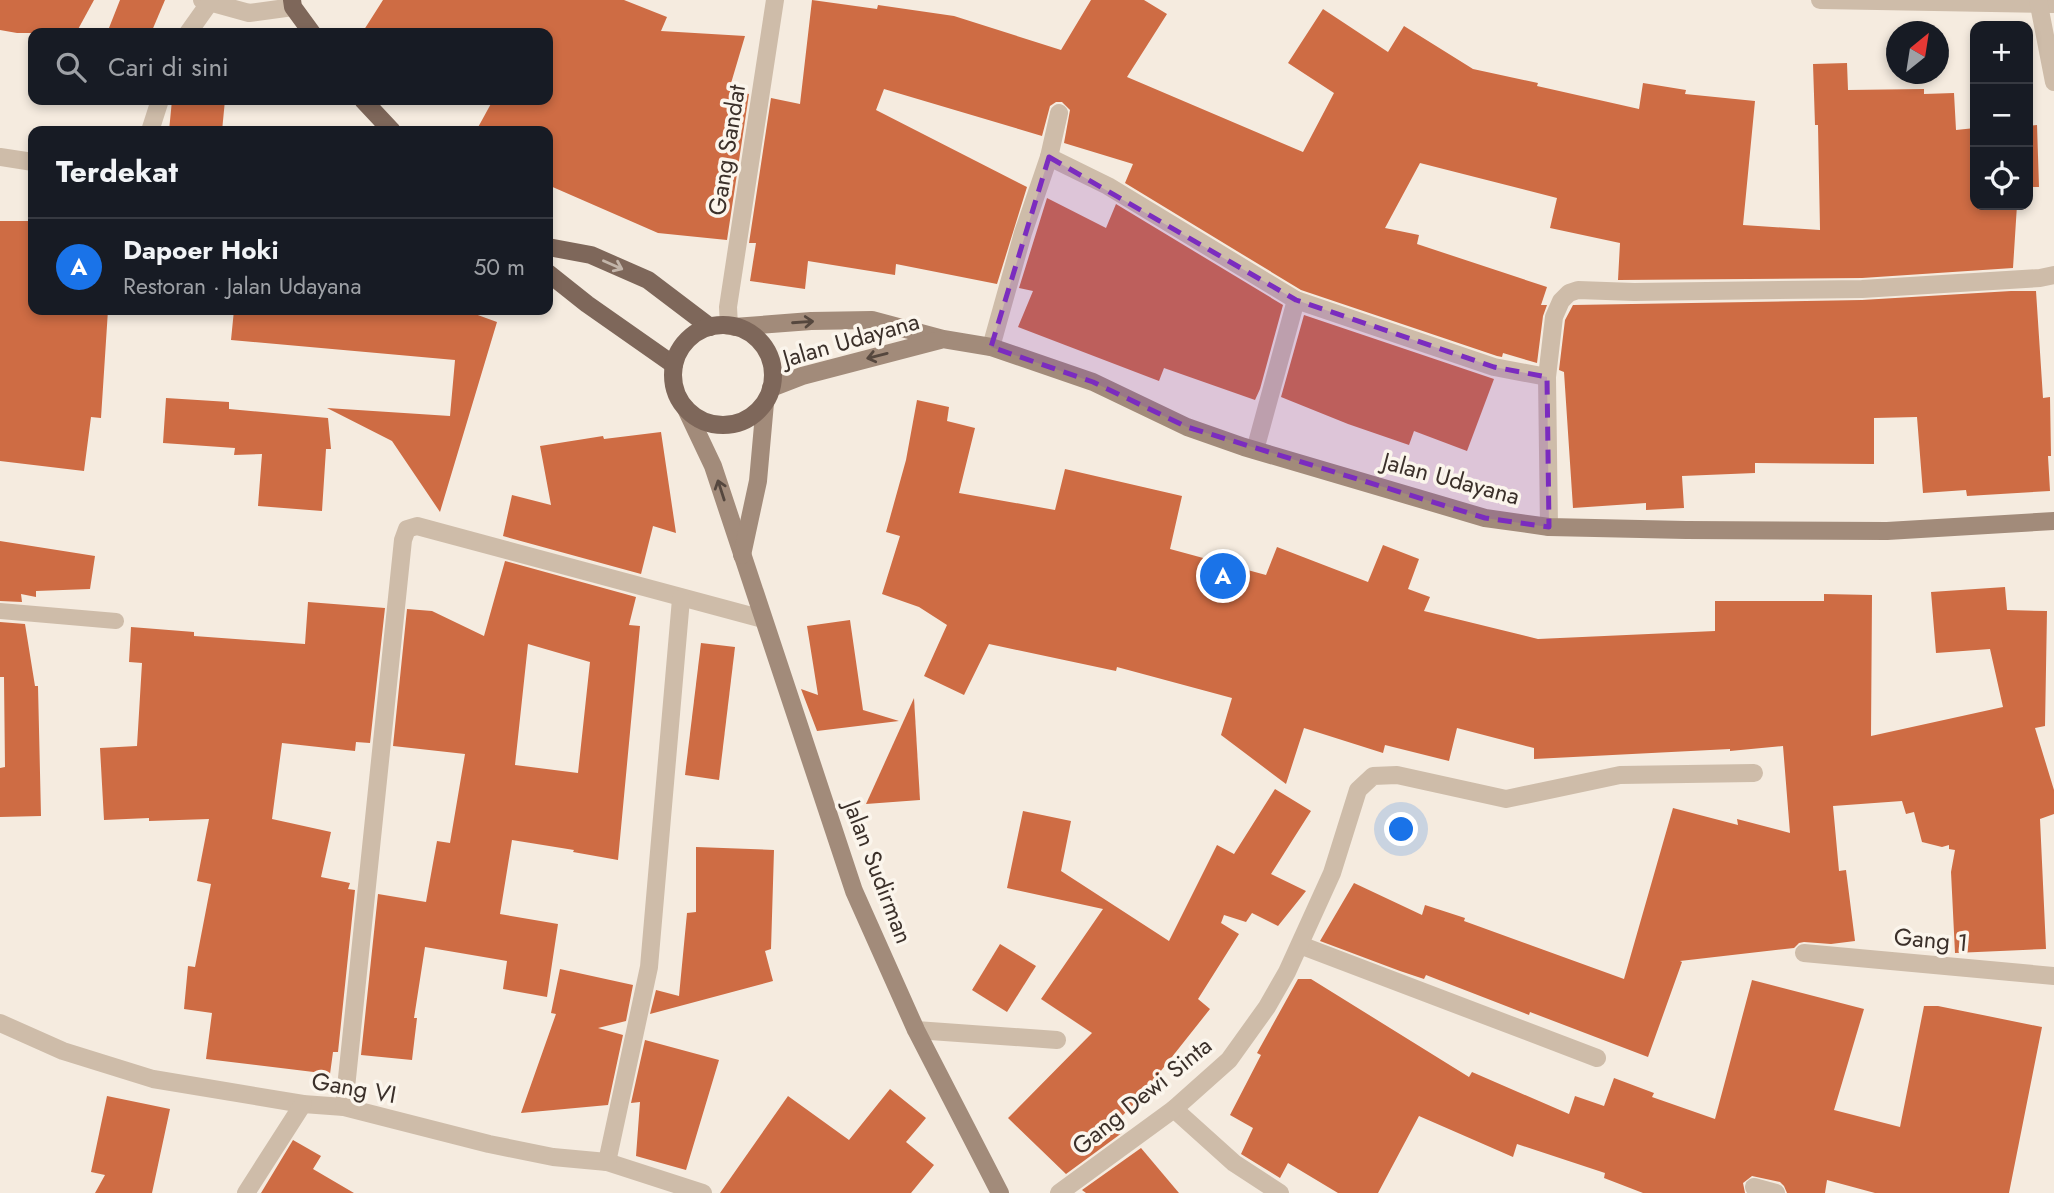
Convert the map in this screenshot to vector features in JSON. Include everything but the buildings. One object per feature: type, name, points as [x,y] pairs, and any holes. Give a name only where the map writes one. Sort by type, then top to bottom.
[{"type":"main road","points":[[292,4],[309,28]]},
{"type":"main road","points":[[368,105],[387,126]]},
{"type":"main road","points":[[553,248],[591,255],[648,280],[723,326],[749,333],[765,350],[772,372],[768,395],[755,413],[743,421],[727,425],[698,419],[686,409],[677,396],[673,380],[674,365],[681,348],[694,335],[723,326]]},
{"type":"main road","points":[[553,277],[674,365]]},
{"type":"street","name":"Gang Sandat","points":[[723,326],[775,0]]},
{"type":"street","points":[[1820,0],[2044,3],[2054,82]]},
{"type":"street","points":[[191,28],[206,1],[249,13],[292,4]]},
{"type":"street","points":[[152,126],[158,105]]},
{"type":"street","points":[[991,347],[1023,233],[1049,157],[1059,113]]},
{"type":"street","points":[[0,157],[28,161]]},
{"type":"street","points":[[1049,157],[1108,186],[1296,300],[1494,367],[1547,377]]},
{"type":"street","points":[[1549,527],[1547,377],[1554,317],[1561,301],[1569,293],[1578,290],[1634,292],[1862,289],[2054,275]]},
{"type":"street","points":[[1255,450],[1296,300]]},
{"type":"street","name":"Jalan Udayana","points":[[723,326],[872,320],[943,339],[991,347],[1093,382],[1187,427],[1255,450],[1485,518],[1549,527],[1887,531],[2054,521]]},
{"type":"street","name":"Jalan Udayana","points":[[768,395],[833,368],[943,339]]},
{"type":"street","points":[[742,555],[758,481],[768,395]]},
{"type":"street","name":"Jalan Sudirman","points":[[686,409],[713,466],[855,891],[916,1030],[1000,1193]]},
{"type":"street","points":[[344,1107],[403,540],[407,529],[417,526],[763,619]]},
{"type":"street","points":[[607,1162],[649,967],[681,598]]},
{"type":"street","name":"Gang Dewi Sinta","points":[[1059,1193],[1174,1108],[1229,1060],[1267,1007],[1300,945],[1332,873],[1358,790],[1373,776],[1397,775],[1506,799],[1620,775],[1754,773]]},
{"type":"street","points":[[1300,945],[1597,1058]]},
{"type":"street","name":"Gang 1","points":[[1804,953],[2054,976]]},
{"type":"street","name":"Gang VI","points":[[0,1023],[27,1037],[99,1064],[153,1079],[303,1104],[344,1107],[489,1144],[553,1157],[607,1162],[703,1193]]},
{"type":"street","points":[[916,1030],[1057,1040]]},
{"type":"street","points":[[246,1193],[303,1104]]},
{"type":"street","points":[[1174,1108],[1234,1163],[1280,1193]]},
{"type":"street","points":[[1754,1187],[1776,1193]]},
{"type":"lane","points":[[0,611],[116,621]]},
{"type":"highlighted area","points":[[1049,157],[1296,300],[1494,367],[1547,377],[1549,527],[1485,518],[1187,427],[1093,382],[991,347]]},
{"type":"place","name":"Dapoer Hoki","points":[[1223,576]]}]
